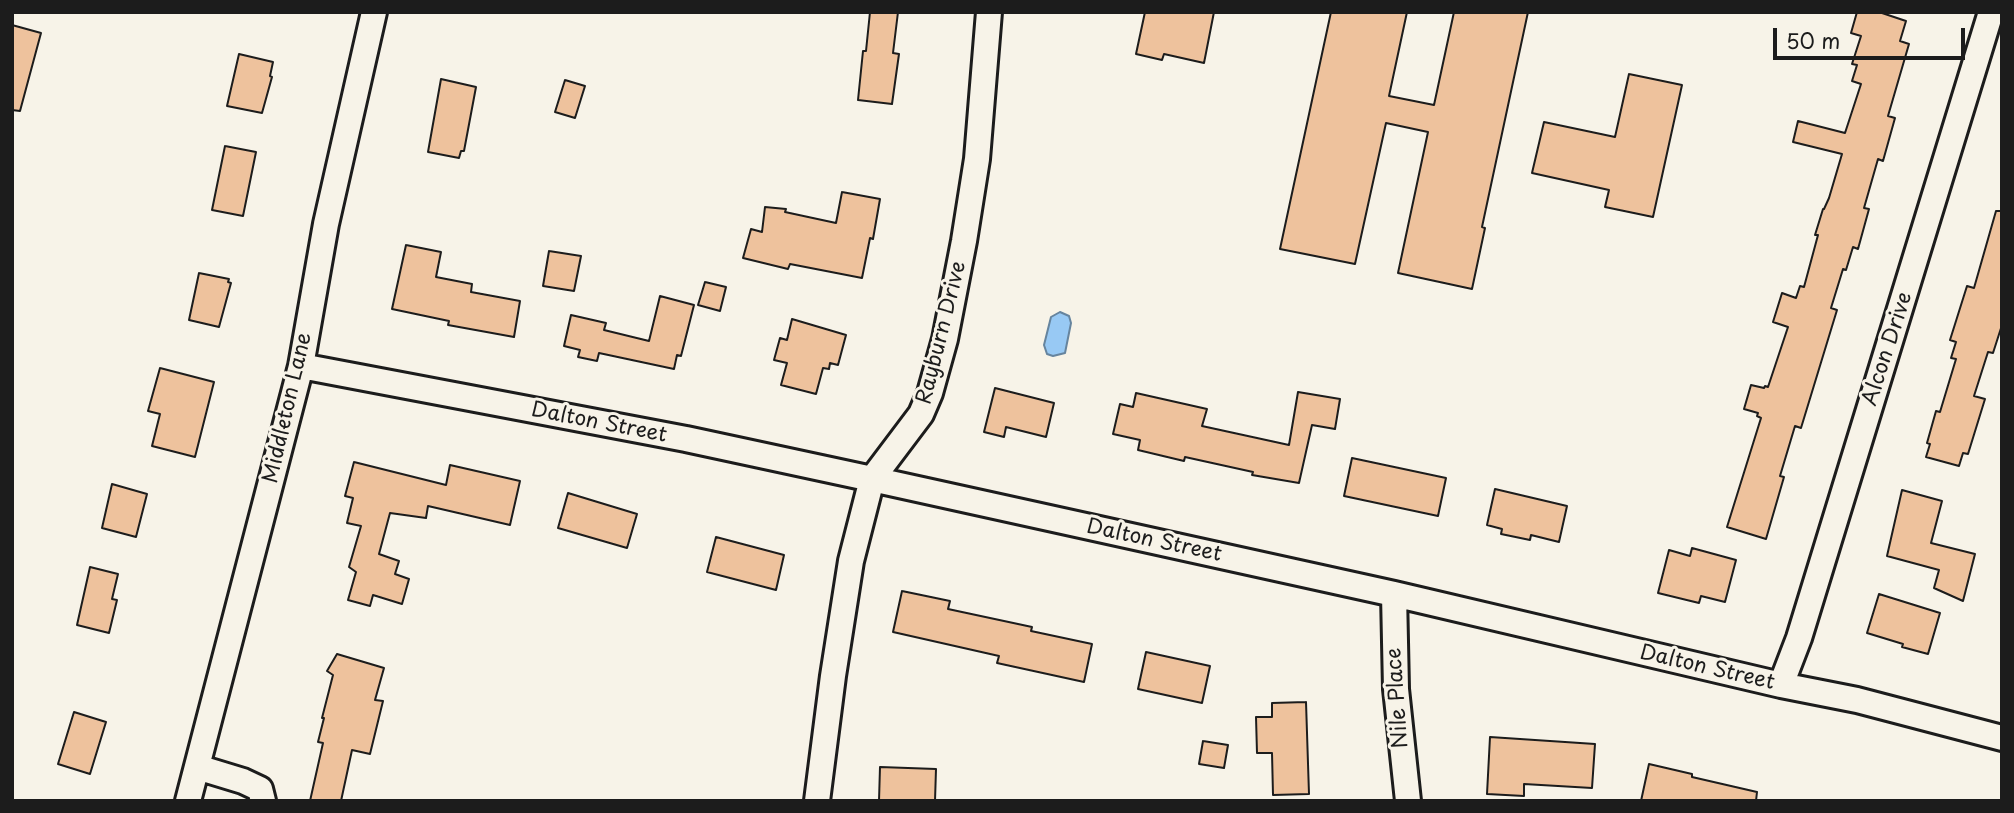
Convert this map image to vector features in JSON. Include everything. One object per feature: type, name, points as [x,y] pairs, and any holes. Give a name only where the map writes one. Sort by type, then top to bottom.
[{"type":"street","name":"Middleton Lane","points":[[188,801],[301,366],[326,224],[374,12]]},
{"type":"street","name":"Rayburn Drive","points":[[817,801],[851,561],[872,479],[921,414],[930,393],[945,339],[977,159],[989,12]]},
{"type":"street","name":"Alcon Drive","points":[[1781,685],[1799,638],[1992,12]]},
{"type":"street","name":"Dalton Street","points":[[301,366],[686,439],[872,479],[1857,700],[2002,738]]},
{"type":"street","name":"Nile Place","points":[[1394,594],[1396,689],[1408,801]]},
{"type":"street","points":[[197,767],[260,789],[263,801]]},
{"type":"water","points":[[1060,312],[1069,316],[1071,323],[1065,353],[1053,356],[1047,354],[1044,345],[1051,317]]},
{"type":"building","points":[[870,12],[898,12],[893,53],[899,54],[892,104],[858,100]]},
{"type":"building","points":[[1145,12],[1214,12],[1204,63],[1164,54],[1162,60],[1136,54]]},
{"type":"building","points":[[1331,12],[1407,12],[1389,96],[1434,105],[1454,12],[1528,12],[1482,227],[1485,228],[1472,289],[1398,273],[1428,132],[1386,123],[1355,264],[1280,249]]},
{"type":"building","points":[[1857,12],[1879,12],[1906,21],[1900,41],[1909,44],[1888,116],[1895,118],[1883,161],[1878,159],[1864,208],[1869,209],[1858,249],[1853,247],[1846,270],[1843,269],[1831,308],[1837,310],[1801,428],[1795,426],[1780,476],[1784,477],[1766,539],[1727,527],[1761,418],[1757,416],[1758,413],[1744,409],[1751,385],[1768,387],[1788,327],[1773,322],[1782,293],[1796,298],[1800,286],[1804,287],[1818,235],[1815,235],[1842,154],[1793,142],[1798,121],[1845,133],[1861,84],[1852,81],[1857,65],[1852,64],[1861,36],[1851,33]]},
{"type":"building","points":[[12,25],[41,33],[20,111],[12,110]]},
{"type":"building","points":[[239,54],[273,62],[272,77],[262,113],[227,106]]},
{"type":"building","points":[[1629,74],[1682,85],[1653,217],[1605,207],[1609,190],[1532,173],[1544,122],[1615,137]]},
{"type":"building","points":[[441,79],[476,87],[464,151],[461,151],[459,158],[428,152]]},
{"type":"building","points":[[565,80],[585,86],[575,118],[555,112]]},
{"type":"building","points":[[225,146],[256,152],[243,216],[212,210]]},
{"type":"building","points":[[842,192],[880,199],[862,278],[790,264],[788,269],[743,258],[751,229],[762,232],[765,207],[786,209],[785,212],[836,223]]},
{"type":"building","points":[[1996,211],[2002,211],[2002,325],[1993,353],[1988,352],[1974,396],[1985,399],[1968,454],[1963,453],[1959,466],[1926,457],[1930,444],[1927,443],[1936,411],[1940,412],[1956,359],[1951,358],[1956,342],[1950,340],[1967,286],[1974,288]]},
{"type":"building","points":[[406,245],[441,252],[436,277],[472,284],[471,292],[520,301],[514,337],[448,325],[449,321],[392,309]]},
{"type":"building","points":[[549,251],[581,256],[574,291],[543,286]]},
{"type":"building","points":[[199,273],[229,279],[228,282],[231,283],[219,327],[189,320]]},
{"type":"building","points":[[705,282],[726,287],[720,311],[698,305]]},
{"type":"building","points":[[660,296],[694,305],[681,356],[677,355],[674,369],[599,353],[597,361],[578,357],[580,350],[564,346],[571,315],[606,323],[604,330],[649,341]]},
{"type":"building","points":[[792,319],[846,335],[838,365],[830,363],[829,369],[823,368],[816,394],[781,385],[787,363],[774,360],[780,338],[787,340]]},
{"type":"building","points":[[160,368],[214,382],[195,457],[152,446],[160,414],[148,411]]},
{"type":"building","points":[[995,388],[1054,403],[1046,437],[1006,427],[1004,437],[984,432]]},
{"type":"building","points":[[1298,392],[1340,399],[1335,429],[1312,425],[1299,483],[1252,475],[1253,472],[1185,457],[1184,461],[1138,450],[1140,440],[1113,434],[1120,404],[1133,407],[1136,393],[1207,409],[1202,426],[1289,445]]},
{"type":"building","points":[[1352,458],[1446,478],[1438,516],[1344,496]]},
{"type":"building","points":[[354,462],[446,485],[450,465],[520,481],[510,525],[428,506],[426,518],[390,513],[379,554],[399,561],[395,574],[409,579],[402,604],[373,595],[370,606],[348,600],[356,572],[349,567],[361,526],[347,523],[353,498],[345,496]]},
{"type":"building","points":[[112,484],[147,494],[136,537],[102,528]]},
{"type":"building","points":[[1495,489],[1567,506],[1559,542],[1531,535],[1530,540],[1501,534],[1502,529],[1487,525]]},
{"type":"building","points":[[1902,490],[1942,501],[1931,543],[1975,554],[1963,601],[1934,588],[1939,570],[1887,556]]},
{"type":"building","points":[[568,493],[637,514],[627,548],[558,528]]},
{"type":"building","points":[[716,537],[784,555],[776,590],[707,572]]},
{"type":"building","points":[[1692,548],[1736,560],[1725,602],[1701,596],[1699,603],[1658,593],[1669,550],[1690,556]]},
{"type":"building","points":[[90,567],[118,574],[112,599],[117,600],[109,633],[77,625]]},
{"type":"building","points":[[902,591],[950,601],[948,609],[1032,627],[1031,631],[1092,644],[1084,682],[997,663],[999,656],[893,632]]},
{"type":"building","points":[[1879,594],[1940,613],[1928,654],[1867,633]]},
{"type":"building","points":[[1146,652],[1210,666],[1202,703],[1138,689]]},
{"type":"building","points":[[337,654],[384,668],[375,700],[383,701],[370,754],[352,750],[341,801],[310,801],[323,743],[318,742],[322,718],[333,675],[327,671]]},
{"type":"building","points":[[1306,702],[1309,794],[1273,795],[1272,753],[1257,753],[1256,717],[1272,717],[1272,703]]},
{"type":"building","points":[[74,712],[106,722],[90,774],[58,764]]},
{"type":"building","points":[[1490,737],[1595,744],[1592,788],[1524,784],[1524,796],[1487,794]]},
{"type":"building","points":[[1203,741],[1228,745],[1224,768],[1199,764]]},
{"type":"building","points":[[1649,764],[1757,792],[1756,801],[1641,801]]},
{"type":"building","points":[[880,767],[936,769],[935,801],[879,801]]}]
